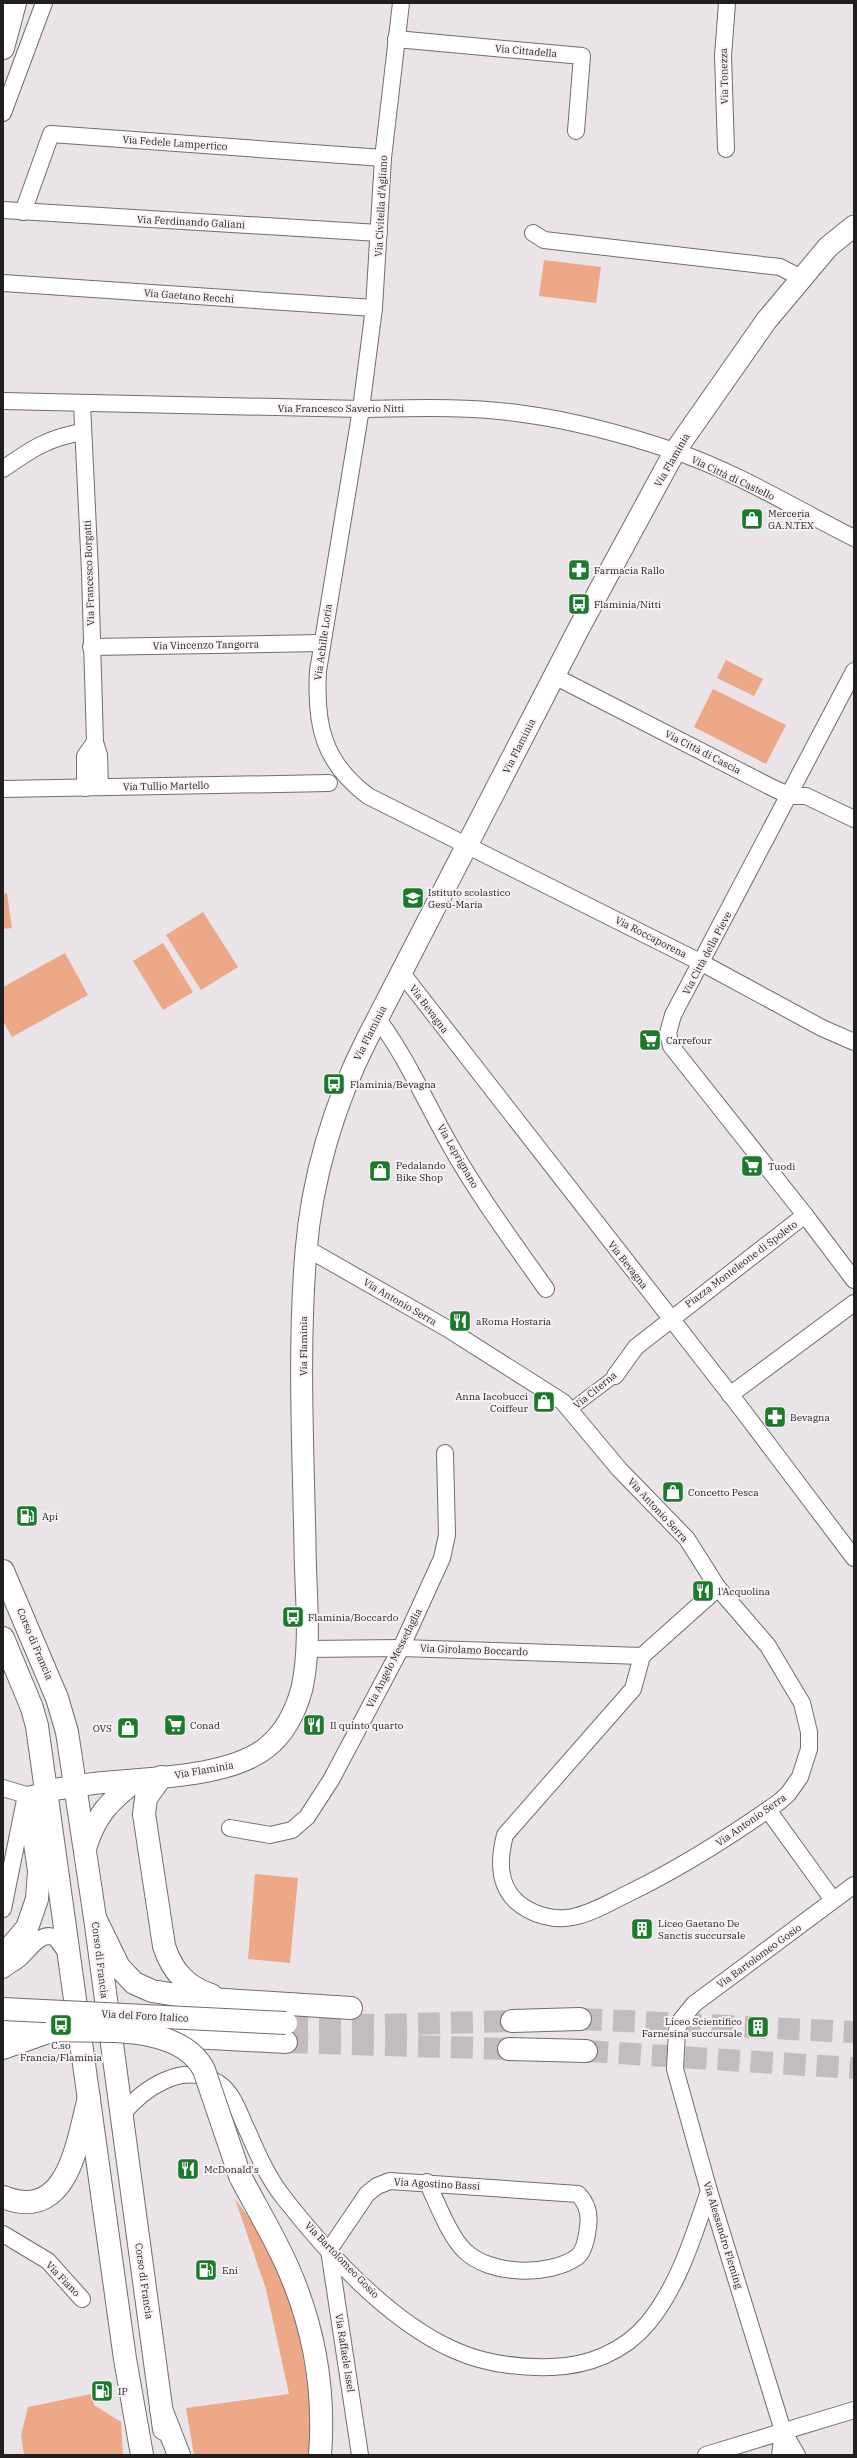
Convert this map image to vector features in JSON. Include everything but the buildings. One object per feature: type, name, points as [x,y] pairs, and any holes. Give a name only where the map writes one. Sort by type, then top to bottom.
[{"type":"main road","points":[[3,48],[16,3]]},
{"type":"main road","name":"Corso di Francia","points":[[3,1571],[60,1707],[67,1732],[95,1918],[167,2455]]},
{"type":"main road","points":[[3,1638],[34,1715],[36,1793],[33,1831],[39,1870],[37,1899],[27,1928],[3,1956]]},
{"type":"main road","points":[[161,1777],[146,1798],[144,1814],[164,1946],[171,1964],[184,1980],[203,1992],[228,2000]]},
{"type":"main road","points":[[36,1793],[69,1956],[125,2359],[142,2455]]},
{"type":"main road","points":[[95,1918],[119,1967],[139,1986],[170,1995],[351,2008]]},
{"type":"main road","name":"Via del Foro Italico","points":[[3,2009],[286,2032],[148,2034],[3,2026]]},
{"type":"main road","points":[[512,2021],[580,2019]]},
{"type":"main road","points":[[3,2048],[54,2030]]},
{"type":"main road","points":[[148,2034],[182,2045],[199,2061],[240,2176],[288,2269],[310,2333],[320,2392],[320,2455]]},
{"type":"main road","points":[[509,2049],[586,2051]]},
{"type":"main road","points":[[3,2197],[18,2201],[38,2200],[49,2196],[60,2185],[74,2154],[89,2098]]},
{"type":"main road","points":[[161,2409],[179,2455]]},
{"type":"street","points":[[3,113],[44,3]]},
{"type":"street","name":"Via Civitella d'Agliano","points":[[361,409],[374,308],[383,158],[401,3]]},
{"type":"street","name":"Via Tonezza","points":[[726,148],[723,56],[727,3]]},
{"type":"street","name":"Via Cittadella","points":[[396,39],[582,56],[576,130]]},
{"type":"street","name":"Via Fedele Lampertico","points":[[23,212],[51,134],[383,158]]},
{"type":"street","name":"Via Ferdinando Galiani","points":[[3,210],[379,233]]},
{"type":"street","name":"Via Flaminia","points":[[36,1793],[74,1786],[161,1777],[235,1764],[255,1756],[271,1744],[287,1725],[296,1705],[303,1681],[306,1649],[303,1355],[306,1248],[317,1182],[338,1106],[356,1061],[401,972],[468,845],[554,676],[675,451],[731,368],[801,278],[828,247],[854,226]]},
{"type":"street","points":[[533,233],[544,240],[780,267],[801,278]]},
{"type":"street","name":"Via Gaetano Recchi","points":[[3,283],[374,308]]},
{"type":"street","name":"Via Francesco Saverio Nitti","points":[[3,401],[82,404],[464,410],[524,413],[620,435],[675,451]]},
{"type":"street","name":"Via Francesco Borgatti","points":[[82,404],[90,572],[94,742],[85,756],[92,787]]},
{"type":"street","name":"Via Achille Loria","points":[[361,409],[318,671],[317,712],[322,735],[337,766],[351,783],[368,796],[468,845]]},
{"type":"street","points":[[3,469],[42,443],[83,432]]},
{"type":"street","name":"Via Città di Castello","points":[[675,451],[739,480],[854,538]]},
{"type":"street","name":"Via Vincenzo Tangorra","points":[[91,647],[322,643]]},
{"type":"street","name":"Via Città della Pieve","points":[[805,1215],[672,1046],[668,1033],[671,1021],[790,796],[854,671]]},
{"type":"street","name":"Via Città di Cascia","points":[[554,676],[790,796],[806,796],[854,819]]},
{"type":"street","name":"Via Tullio Martello","points":[[3,789],[329,783]]},
{"type":"street","name":"Via Roccaporena","points":[[468,845],[702,963],[822,1028],[854,1042]]},
{"type":"street","name":"Via Bevagna","points":[[401,972],[730,1395],[854,1558]]},
{"type":"street","name":"Via Leprignano","points":[[378,1018],[399,1047],[449,1145],[487,1205],[546,1289]]},
{"type":"street","name":"Piazza Monteleone di Spoleto","points":[[670,1319],[805,1215],[854,1280]]},
{"type":"street","name":"Via Antonio Serra","points":[[306,1248],[448,1329],[563,1402],[619,1469],[688,1540],[718,1588],[768,1646],[796,1693],[805,1714],[809,1749],[806,1764],[788,1794],[768,1810],[676,1870],[603,1906],[574,1917],[557,1918],[540,1915],[528,1910],[515,1900],[505,1885],[501,1870],[501,1852],[505,1834],[633,1689],[642,1656]]},
{"type":"street","points":[[730,1395],[854,1303]]},
{"type":"street","name":"Via Citerna","points":[[570,1410],[615,1376],[636,1347],[670,1319]]},
{"type":"street","name":"Via Angelo Messedaglia","points":[[230,1828],[270,1835],[288,1832],[300,1825],[331,1780],[401,1648],[442,1558],[447,1535],[445,1453]]},
{"type":"street","points":[[642,1656],[718,1588]]},
{"type":"street","name":"Via Girolamo Boccardo","points":[[306,1649],[321,1647],[401,1648],[642,1656]]},
{"type":"street","points":[[85,1850],[102,1811],[116,1796],[137,1780]]},
{"type":"street","points":[[3,1788],[36,1793],[3,1909]]},
{"type":"street","points":[[768,1810],[833,1900]]},
{"type":"street","name":"Via Bartolomeo Gosio","points":[[676,2037],[681,2020],[694,2004],[854,1885]]},
{"type":"street","points":[[3,1970],[18,1960],[39,1939],[46,1936],[56,1938],[69,1956]]},
{"type":"street","name":"Via Alessandro Fleming","points":[[676,2037],[675,2069],[709,2191],[783,2432],[797,2455]]},
{"type":"street","name":"Via Bartolomeo Gosio","points":[[121,2116],[143,2093],[170,2078],[196,2076],[206,2077],[220,2084],[232,2097],[273,2183],[329,2250],[354,2276],[400,2316],[429,2337],[455,2350],[486,2361],[518,2366],[544,2367],[574,2365],[593,2360],[624,2345],[647,2324],[672,2287],[709,2191]]},
{"type":"street","name":"Via Agostino Bassi","points":[[329,2250],[367,2194],[377,2186],[390,2181],[427,2182],[578,2194],[589,2213],[587,2236],[582,2250],[577,2257],[558,2265],[522,2271],[483,2263],[464,2250],[427,2182]]},
{"type":"street","name":"Via Fiano","points":[[3,2234],[48,2261],[82,2298]]},
{"type":"street","name":"Via Raffaele Issel","points":[[329,2250],[360,2455]]},
{"type":"street","points":[[706,2455],[854,2410]]},
{"type":"street","name":"Via Alessandro Fleming","points":[[780,2455],[783,2432]]},
{"type":"shaded area","points":[[544,260],[601,267],[596,303],[539,296]]},
{"type":"shaded area","points":[[726,660],[763,679],[754,696],[717,678]]},
{"type":"shaded area","points":[[713,689],[786,725],[766,764],[694,727]]},
{"type":"shaded area","points":[[7,893],[12,928],[3,929],[3,894]]},
{"type":"shaded area","points":[[203,912],[238,967],[201,990],[166,935]]},
{"type":"shaded area","points":[[163,943],[193,992],[163,1010],[133,961]]},
{"type":"shaded area","points":[[65,953],[88,995],[12,1037],[3,1021],[3,987]]},
{"type":"shaded area","points":[[255,1874],[298,1878],[290,1963],[248,1959]]},
{"type":"shaded area","points":[[235,2199],[255,2228],[272,2257],[285,2288],[295,2320],[307,2386],[311,2420],[312,2455],[194,2455],[186,2408],[289,2394],[266,2289]]},
{"type":"shaded area","points":[[91,2394],[94,2405],[121,2422],[123,2455],[24,2455],[21,2435],[28,2407]]},
{"type":"tunnel","points":[[580,2019],[854,2032]]},
{"type":"tunnel","points":[[286,2023],[379,2025],[512,2021]]},
{"type":"tunnel","points":[[286,2042],[509,2049]]},
{"type":"tunnel","points":[[586,2051],[854,2068]]},
{"type":"place","name":"Merceria GA.N.TEX","points":[[752,519]]},
{"type":"place","name":"Farmacia Rallo","points":[[579,570]]},
{"type":"place","name":"Flaminia/Nitti","points":[[579,604]]},
{"type":"place","name":"Istituto scolastico Gesù-Maria","points":[[413,898]]},
{"type":"place","name":"Carrefour","points":[[650,1040]]},
{"type":"place","name":"Flaminia/Bevagna","points":[[334,1084]]},
{"type":"place","name":"Tuodì","points":[[752,1166]]},
{"type":"place","name":"Pedalando Bike Shop","points":[[380,1171]]},
{"type":"place","name":"aRoma Hostaria","points":[[460,1321]]},
{"type":"place","name":"Anna Iacobucci Coiffeur","points":[[544,1402]]},
{"type":"place","name":"Bevagna","points":[[775,1417]]},
{"type":"place","name":"Concetto Pesca","points":[[673,1492]]},
{"type":"place","name":"Api","points":[[27,1516]]},
{"type":"place","name":"l'Acquolina","points":[[703,1591]]},
{"type":"place","name":"Flaminia/Boccardo","points":[[293,1617]]},
{"type":"place","name":"Conad","points":[[175,1725]]},
{"type":"place","name":"Il quinto quarto","points":[[314,1725]]},
{"type":"place","name":"OVS","points":[[128,1728]]},
{"type":"place","name":"Liceo Gaetano De Sanctis succursale","points":[[642,1929]]},
{"type":"place","name":"C.so Francia/Flaminia","points":[[61,2025]]},
{"type":"place","name":"Liceo Scientifico Farnesina succursale","points":[[758,2027]]},
{"type":"place","name":"McDonald's","points":[[188,2169]]},
{"type":"place","name":"Eni","points":[[206,2270]]},
{"type":"place","name":"IP","points":[[102,2391]]}]
